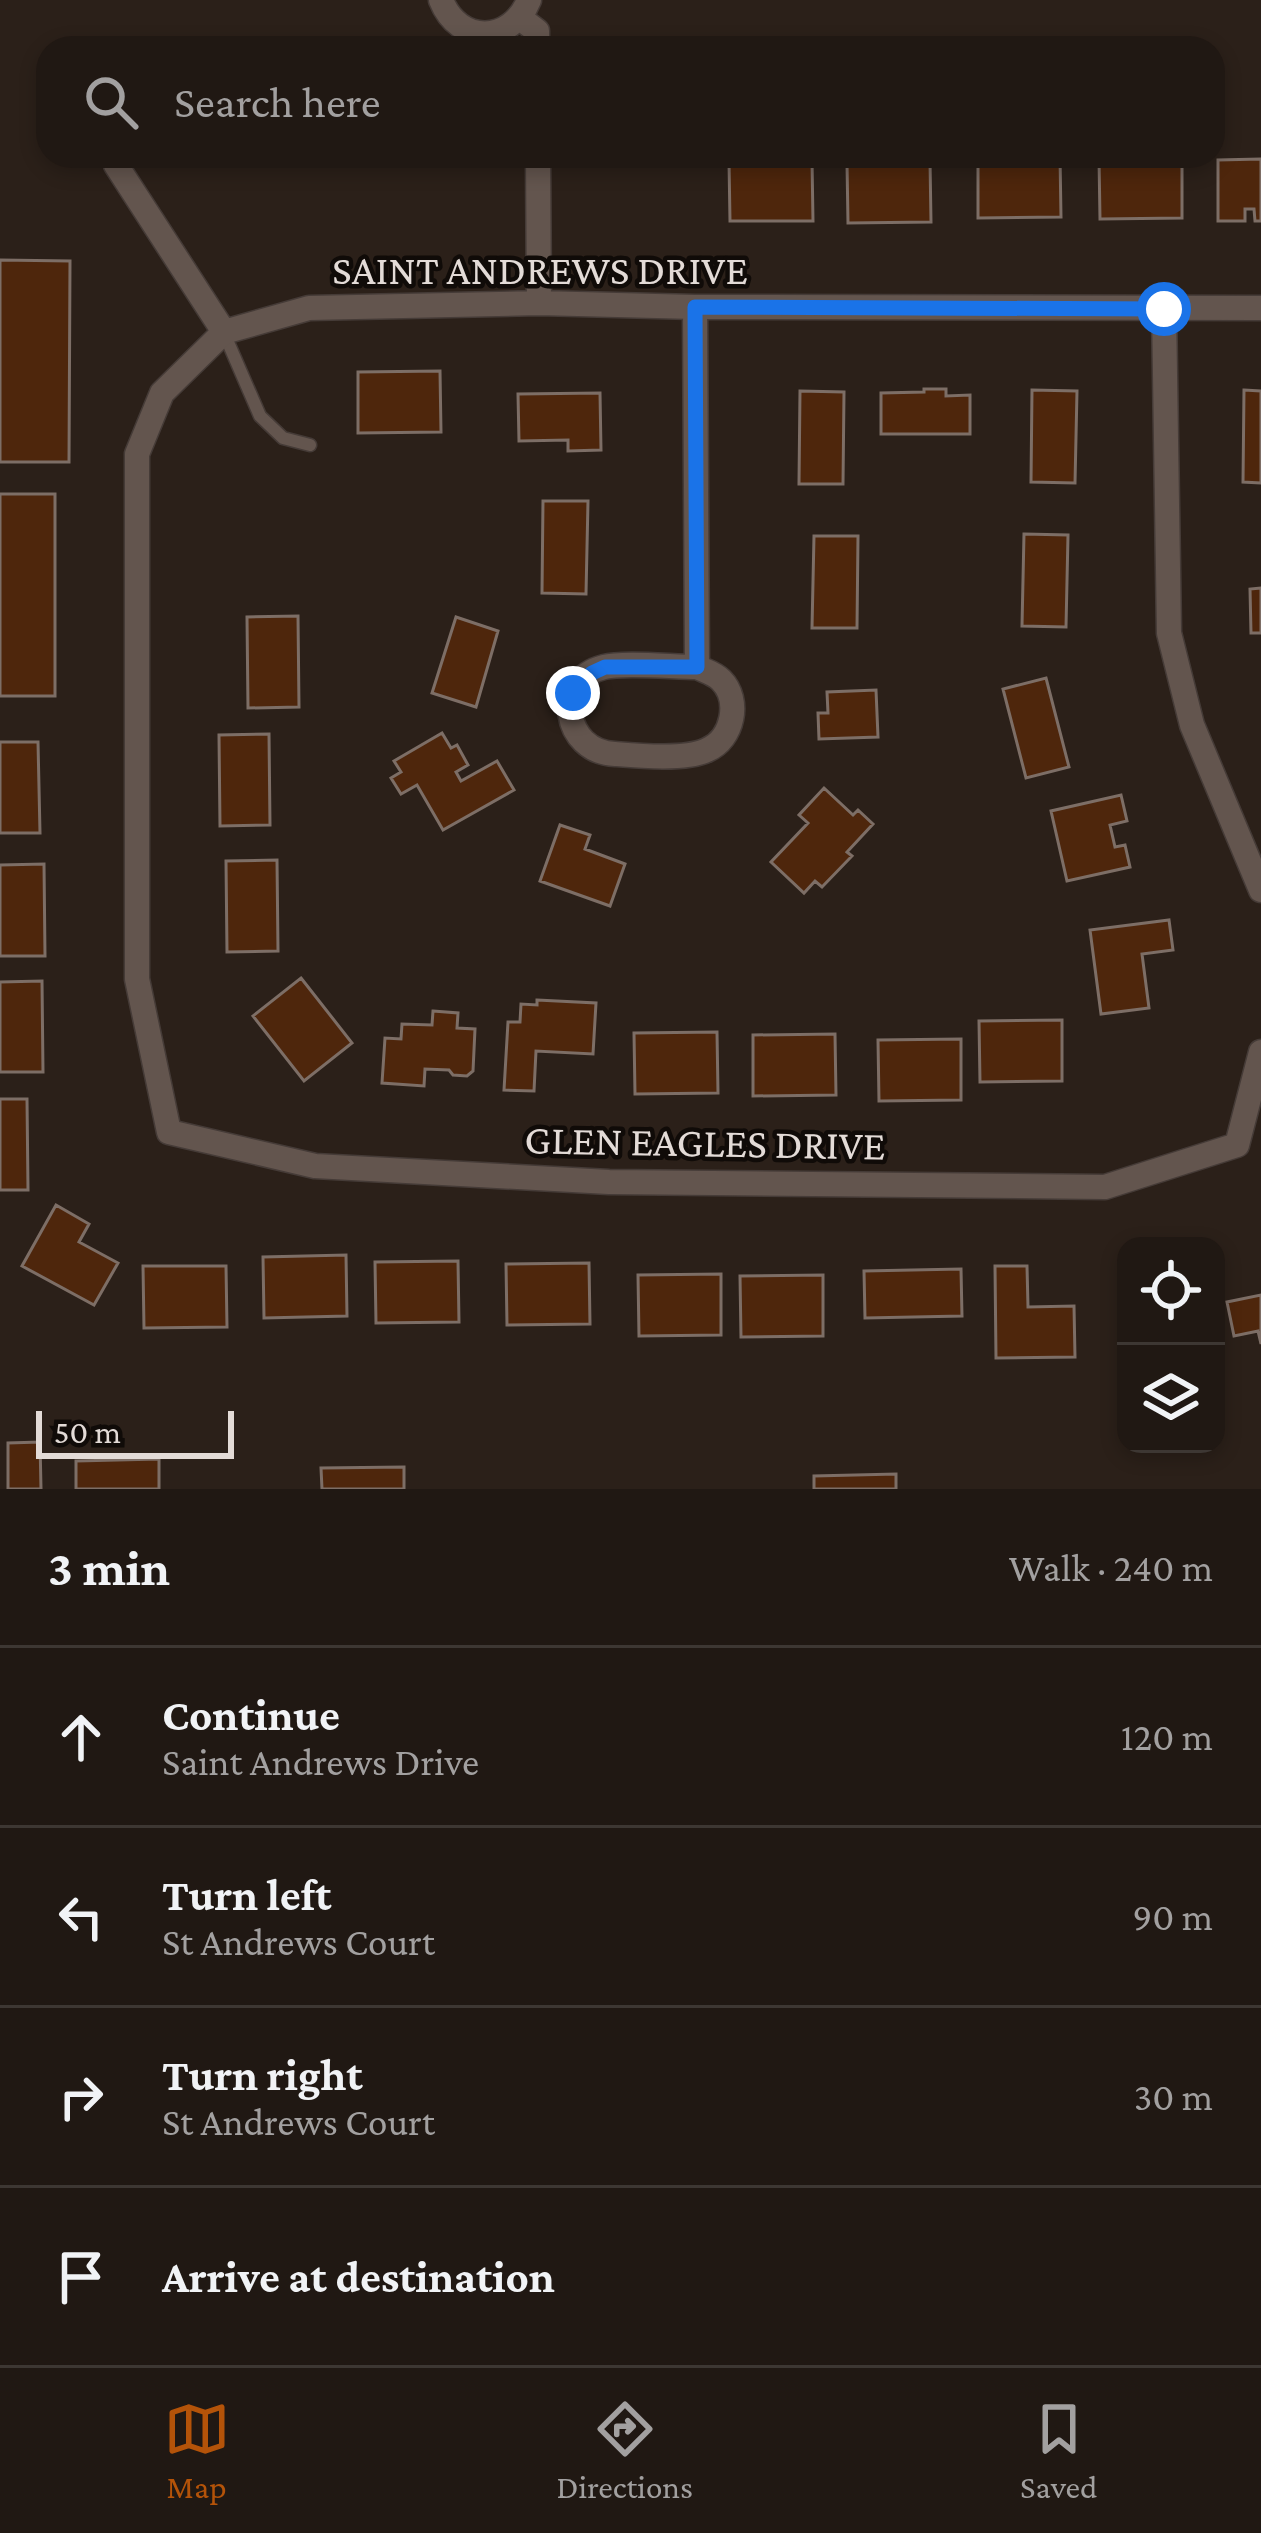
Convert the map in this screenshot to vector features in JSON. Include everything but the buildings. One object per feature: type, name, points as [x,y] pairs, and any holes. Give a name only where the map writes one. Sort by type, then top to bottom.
[{"type":"street","points":[[441,0],[454,22],[481,34],[508,27],[524,9],[537,36]]},
{"type":"street","points":[[118,168],[224,332]]},
{"type":"street","points":[[538,168],[538,303]]},
{"type":"street","name":"SAINT ANDREWS DRIVE","points":[[169,1132],[137,979],[137,454],[162,393],[224,332],[309,308],[538,303],[1261,308]]},
{"type":"street","points":[[695,307],[697,667]]},
{"type":"street","points":[[1164,309],[1169,633],[1192,725],[1261,890]]},
{"type":"street","points":[[605,667],[697,667],[712,673],[730,693],[731,720],[717,745],[693,755],[609,754],[591,748],[578,736],[568,708],[573,693],[592,673],[605,667]]},
{"type":"street","name":"GLEN EAGLES DRIVE","points":[[169,1132],[315,1166],[609,1182],[1105,1187],[1237,1145],[1261,1052]]},
{"type":"lane","points":[[224,332],[260,416],[283,438],[310,445]]},
{"type":"route","points":[[573,693],[581,681],[605,667],[697,667],[695,307],[1164,309]]}]
